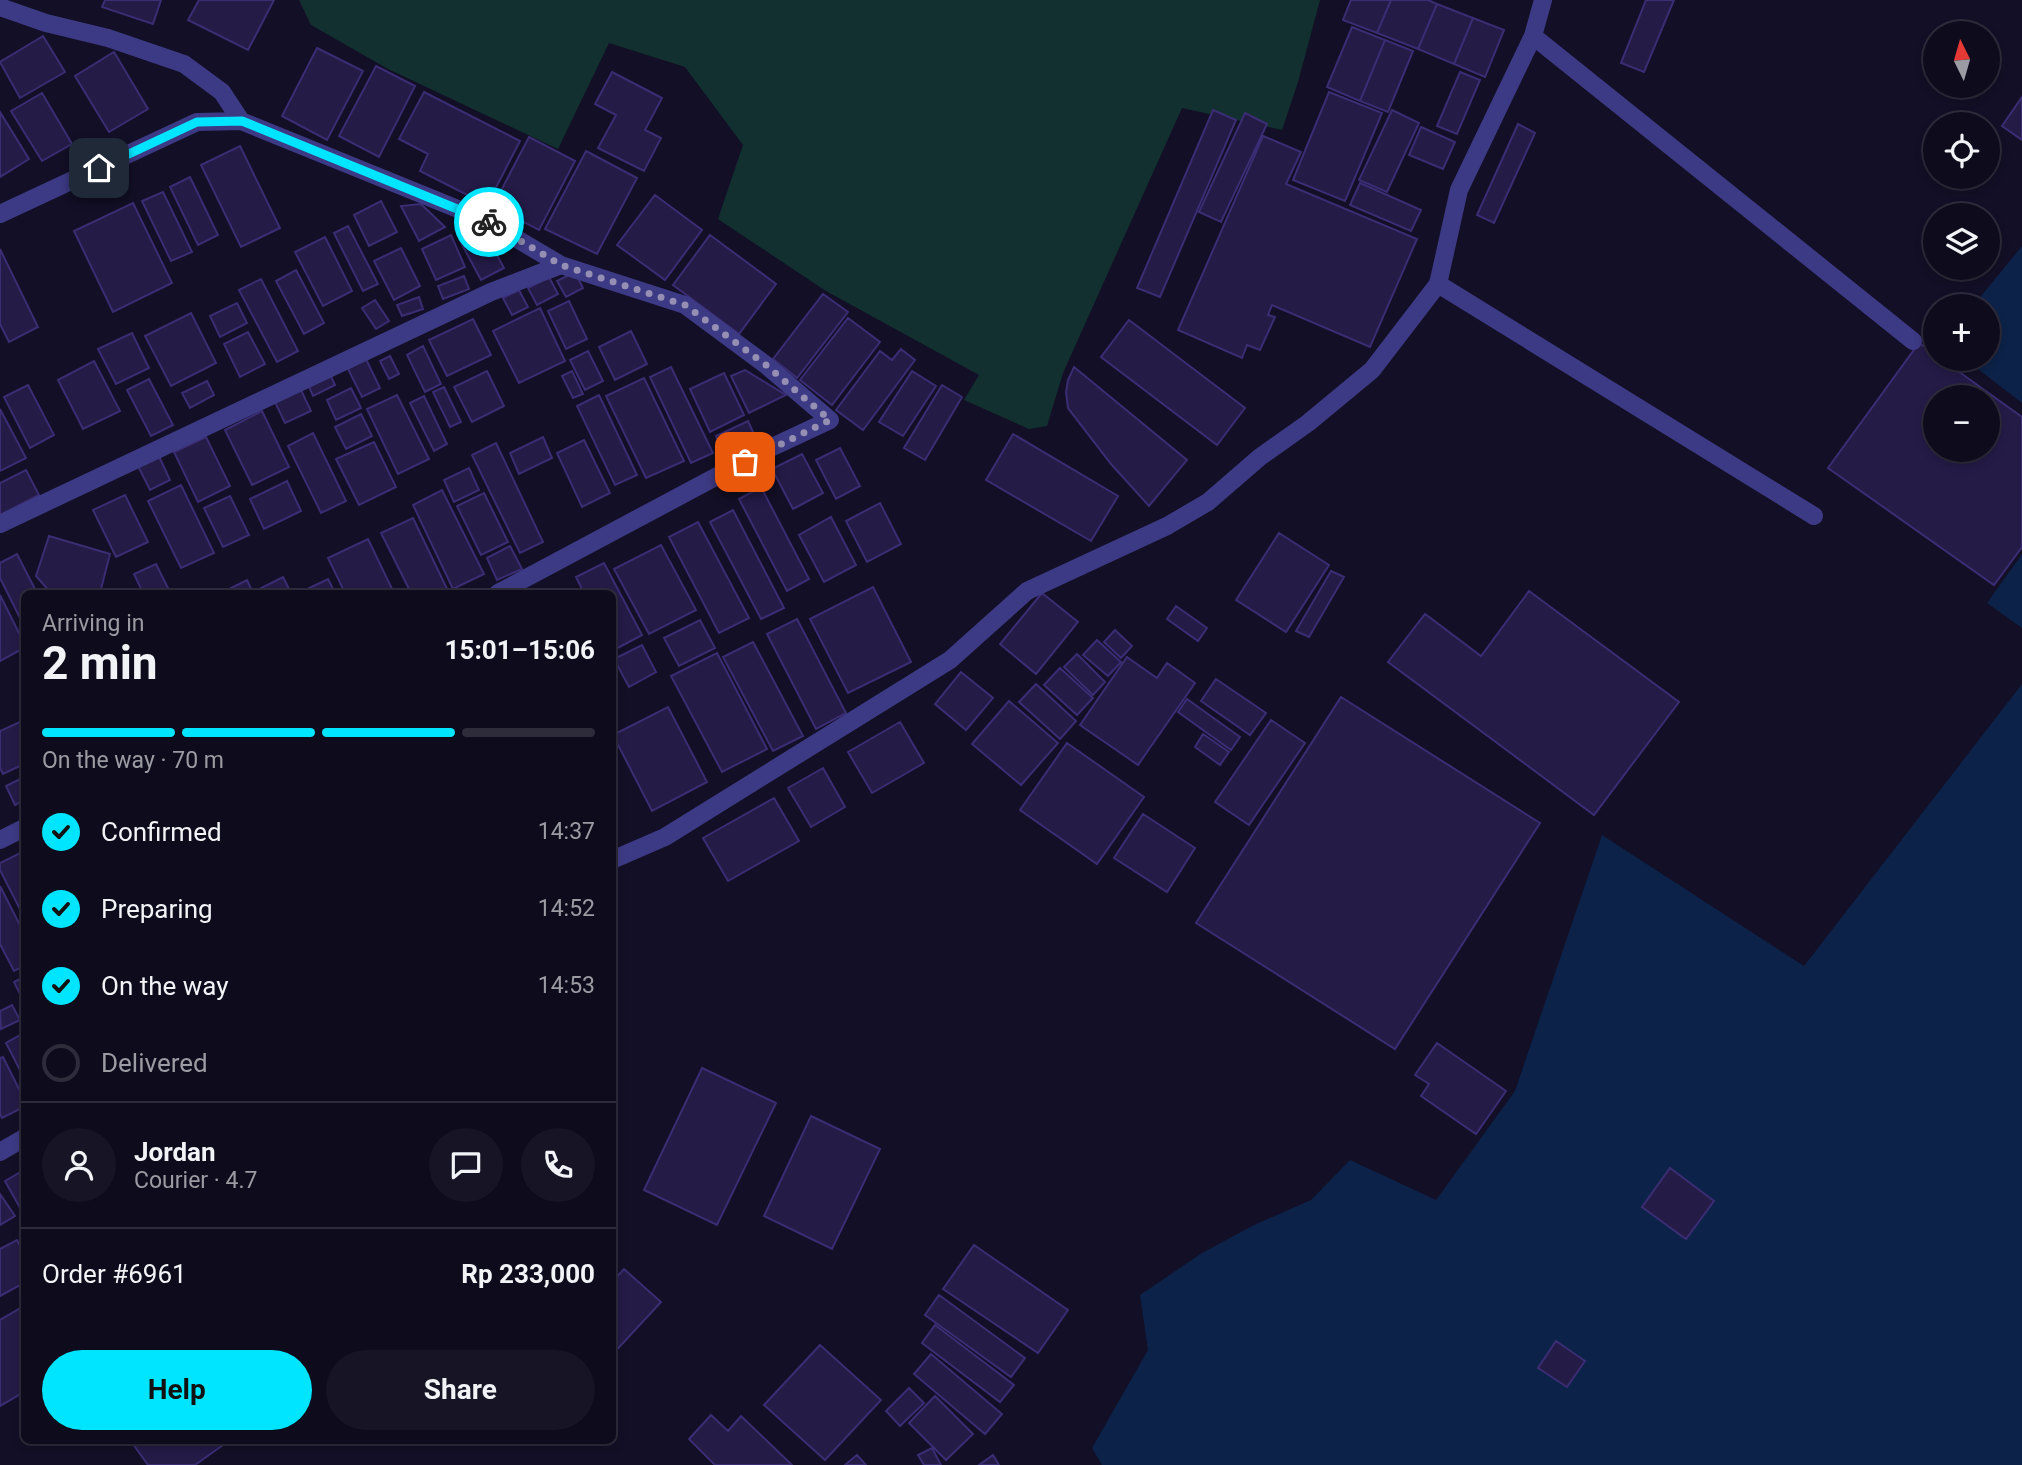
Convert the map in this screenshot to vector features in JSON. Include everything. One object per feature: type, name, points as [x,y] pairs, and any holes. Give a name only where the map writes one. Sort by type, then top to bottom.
[{"type":"street","points":[[616,858],[665,837],[950,660],[1027,591],[1167,526],[1208,502],[1260,457],[1308,423],[1372,370],[1438,284],[1459,190],[1533,36],[1544,0]]},
{"type":"street","points":[[0,7],[46,23],[108,38],[184,64],[222,92],[242,121]]},
{"type":"street","points":[[1533,36],[1913,341]]},
{"type":"street","points":[[0,214],[197,122],[242,121],[485,220],[561,265],[685,305],[766,365],[830,420],[768,449],[504,590]]},
{"type":"street","points":[[0,524],[491,292],[561,265]]},
{"type":"street","points":[[1438,284],[1814,516]]},
{"type":"street","points":[[0,840],[21,830]]},
{"type":"street","points":[[0,1152],[21,1140]]},
{"type":"green space","points":[[299,0],[1320,0],[1282,130],[1182,108],[1063,373],[1047,426],[1029,429],[964,400],[979,375],[826,291],[718,219],[743,145],[685,67],[609,43],[558,149],[388,69],[311,25]]},
{"type":"water","points":[[2022,246],[2022,403],[1981,371],[2000,371],[2000,294],[1983,294],[1994,280],[2000,280],[2000,273]]},
{"type":"water","points":[[2022,554],[2022,628],[1987,603]]},
{"type":"water","points":[[2022,684],[2022,1465],[1102,1465],[1092,1448],[1148,1350],[1140,1295],[1202,1253],[1254,1225],[1311,1200],[1350,1160],[1436,1200],[1515,1091],[1602,835],[1804,966]]},
{"type":"building","points":[[105,0],[161,0],[153,24],[102,7]]},
{"type":"building","points":[[199,0],[274,0],[248,50],[188,20]]},
{"type":"building","points":[[1351,0],[1391,0],[1377,33],[1343,20]]},
{"type":"building","points":[[1391,0],[1428,0],[1437,4],[1418,49],[1377,33]]},
{"type":"building","points":[[1646,0],[1674,0],[1644,72],[1621,63]]},
{"type":"building","points":[[1437,4],[1473,18],[1454,64],[1418,49]]},
{"type":"building","points":[[1473,18],[1504,30],[1485,77],[1454,64]]},
{"type":"building","points":[[1352,27],[1385,40],[1360,101],[1327,87]]},
{"type":"building","points":[[43,36],[65,72],[20,98],[0,62]]},
{"type":"building","points":[[1385,40],[1413,51],[1388,112],[1360,101]]},
{"type":"building","points":[[317,48],[363,71],[327,140],[282,116]]},
{"type":"building","points":[[114,52],[148,109],[109,132],[75,76]]},
{"type":"building","points":[[376,66],[415,86],[379,157],[339,136]]},
{"type":"building","points":[[612,72],[662,98],[645,130],[661,138],[644,171],[598,148],[616,115],[595,104]]},
{"type":"building","points":[[1460,72],[1480,80],[1457,134],[1437,126]]},
{"type":"building","points":[[424,92],[520,141],[487,205],[420,171],[428,154],[399,139]]},
{"type":"building","points":[[1329,92],[1382,113],[1345,201],[1293,180]]},
{"type":"building","points":[[42,93],[72,144],[42,161],[11,111]]},
{"type":"building","points":[[2022,97],[2022,140],[2002,126]]},
{"type":"building","points":[[1213,110],[1236,120],[1160,297],[1137,288]]},
{"type":"building","points":[[1392,110],[1419,123],[1387,192],[1359,180]]},
{"type":"building","points":[[0,112],[29,159],[0,177]]},
{"type":"building","points":[[1245,113],[1267,124],[1221,222],[1199,212]]},
{"type":"building","points":[[1518,124],[1535,133],[1494,223],[1477,215]]},
{"type":"building","points":[[1421,127],[1455,142],[1443,169],[1409,155]]},
{"type":"building","points":[[1263,136],[1301,152],[1286,184],[1417,239],[1370,347],[1272,305],[1268,315],[1275,317],[1260,350],[1247,345],[1242,358],[1178,330]]},
{"type":"building","points":[[529,137],[575,161],[539,230],[493,206]]},
{"type":"building","points":[[240,146],[280,228],[241,247],[201,165]]},
{"type":"building","points":[[586,151],[637,178],[597,254],[545,229]]},
{"type":"building","points":[[190,177],[218,235],[198,245],[170,187]]},
{"type":"building","points":[[1360,183],[1421,210],[1411,231],[1350,205]]},
{"type":"building","points":[[163,192],[192,252],[171,261],[142,201]]},
{"type":"building","points":[[655,195],[702,230],[665,280],[617,245]]},
{"type":"building","points":[[381,201],[397,232],[369,246],[354,215]]},
{"type":"building","points":[[133,203],[172,283],[113,312],[74,231]]},
{"type":"building","points":[[421,204],[445,227],[419,241],[401,206]]},
{"type":"building","points":[[348,226],[378,284],[363,291],[334,233]]},
{"type":"building","points":[[482,227],[504,268],[481,280],[459,239]]},
{"type":"building","points":[[451,235],[465,267],[436,280],[422,249]]},
{"type":"building","points":[[710,235],[776,284],[739,334],[673,285]]},
{"type":"building","points":[[325,237],[352,291],[323,306],[295,252]]},
{"type":"building","points":[[401,248],[420,286],[394,300],[374,261]]},
{"type":"building","points":[[0,249],[38,327],[9,342],[0,324]]},
{"type":"building","points":[[296,270],[324,323],[304,334],[276,281]]},
{"type":"building","points":[[575,272],[583,288],[566,297],[557,281]]},
{"type":"building","points":[[464,276],[469,289],[443,299],[438,286]]},
{"type":"building","points":[[549,277],[558,294],[537,305],[528,288]]},
{"type":"building","points":[[261,279],[298,351],[277,362],[239,290]]},
{"type":"building","points":[[519,290],[528,307],[512,315],[503,298]]},
{"type":"building","points":[[823,294],[848,312],[797,378],[773,359]]},
{"type":"building","points":[[419,297],[423,309],[402,316],[397,305]]},
{"type":"building","points":[[375,300],[389,321],[376,329],[362,308]]},
{"type":"building","points":[[569,301],[587,339],[566,349],[548,311]]},
{"type":"building","points":[[237,303],[247,323],[220,337],[210,316]]},
{"type":"building","points":[[540,308],[565,361],[519,383],[493,331]]},
{"type":"building","points":[[191,313],[216,363],[171,386],[145,336]]},
{"type":"building","points":[[848,318],[880,342],[832,405],[800,380]]},
{"type":"building","points":[[473,319],[491,355],[447,376],[429,340]]},
{"type":"building","points":[[1129,320],[1245,408],[1217,445],[1101,357]]},
{"type":"building","points":[[631,331],[647,364],[615,380],[599,347]]},
{"type":"building","points":[[248,332],[265,364],[240,377],[224,344]]},
{"type":"building","points":[[132,333],[149,368],[116,384],[98,349]]},
{"type":"building","points":[[1919,343],[1923,346],[1923,371],[1958,371],[1977,385],[1923,385],[1923,462],[2000,462],[2000,401],[2022,417],[2022,547],[1994,585],[1828,468]]},
{"type":"building","points":[[423,346],[441,384],[425,392],[407,355]]},
{"type":"building","points":[[901,349],[915,360],[863,430],[836,410],[880,351],[892,360]]},
{"type":"building","points":[[588,351],[603,381],[585,390],[570,360]]},
{"type":"building","points":[[390,356],[399,374],[389,379],[380,361]]},
{"type":"building","points":[[366,359],[380,388],[362,397],[348,369]]},
{"type":"building","points":[[94,361],[120,411],[83,429],[58,380]]},
{"type":"building","points":[[671,367],[713,453],[691,463],[650,377]]},
{"type":"building","points":[[1074,367],[1187,460],[1149,506],[1111,464],[1068,408],[1066,392]]},
{"type":"building","points":[[745,370],[786,395],[749,413],[731,376]]},
{"type":"building","points":[[487,371],[504,406],[472,422],[454,387]]},
{"type":"building","points":[[572,371],[583,394],[573,398],[562,376]]},
{"type":"building","points":[[912,371],[936,386],[903,436],[879,422]]},
{"type":"building","points":[[329,372],[335,385],[313,396],[307,382]]},
{"type":"building","points":[[724,373],[744,415],[710,432],[690,389]]},
{"type":"building","points":[[644,378],[684,461],[646,478],[606,396]]},
{"type":"building","points":[[149,379],[173,425],[151,436],[127,390]]},
{"type":"building","points":[[207,381],[214,395],[190,408],[182,393]]},
{"type":"building","points":[[28,385],[54,435],[30,448],[4,397]]},
{"type":"building","points":[[942,385],[962,397],[925,460],[904,448]]},
{"type":"building","points":[[444,387],[461,422],[450,427],[433,392]]},
{"type":"building","points":[[300,388],[311,411],[285,423],[274,400]]},
{"type":"building","points":[[351,388],[361,408],[336,420],[327,400]]},
{"type":"building","points":[[397,395],[429,459],[398,474],[367,409]]},
{"type":"building","points":[[599,395],[637,475],[615,485],[577,406]]},
{"type":"building","points":[[424,396],[447,444],[434,451],[410,403]]},
{"type":"building","points":[[0,409],[26,458],[0,471]]},
{"type":"building","points":[[262,411],[289,467],[252,485],[225,430]]},
{"type":"building","points":[[361,414],[372,436],[346,449],[335,427]]},
{"type":"building","points":[[748,421],[758,443],[725,458],[716,436]]},
{"type":"building","points":[[313,433],[346,501],[321,513],[288,446]]},
{"type":"building","points":[[1013,434],[1118,496],[1091,541],[986,480]]},
{"type":"building","points":[[206,437],[230,486],[198,502],[174,452]]},
{"type":"building","points":[[543,437],[552,458],[519,474],[510,453]]},
{"type":"building","points":[[584,440],[610,493],[582,507],[557,453]]},
{"type":"building","points":[[374,442],[396,487],[359,505],[336,459]]},
{"type":"building","points":[[496,443],[543,542],[520,553],[472,455]]},
{"type":"building","points":[[840,448],[860,486],[836,499],[816,460]]},
{"type":"building","points":[[157,452],[170,480],[150,490],[136,462]]},
{"type":"building","points":[[802,454],[823,493],[793,509],[772,469]]},
{"type":"building","points":[[469,468],[479,490],[454,502],[444,480]]},
{"type":"building","points":[[26,470],[39,495],[0,515],[0,483]]},
{"type":"building","points":[[287,481],[301,511],[264,529],[250,499]]},
{"type":"building","points":[[181,485],[214,553],[181,568],[148,501]]},
{"type":"building","points":[[761,487],[809,579],[787,591],[739,499]]},
{"type":"building","points":[[442,490],[484,574],[453,589],[413,505]]},
{"type":"building","points":[[484,493],[508,542],[481,555],[457,506]]},
{"type":"building","points":[[125,495],[148,542],[116,557],[93,510]]},
{"type":"building","points":[[230,496],[249,535],[223,547],[204,508]]},
{"type":"building","points":[[880,503],[901,544],[867,562],[846,521]]},
{"type":"building","points":[[733,510],[784,608],[761,619],[710,522]]},
{"type":"building","points":[[831,517],[856,565],[824,582],[799,535]]},
{"type":"building","points":[[413,518],[448,590],[410,590],[381,533]]},
{"type":"building","points":[[698,522],[749,618],[719,633],[669,537]]},
{"type":"building","points":[[1279,533],[1329,565],[1286,632],[1236,600]]},
{"type":"building","points":[[49,536],[110,554],[101,590],[48,590],[36,576]]},
{"type":"building","points":[[368,539],[393,590],[344,590],[328,558]]},
{"type":"building","points":[[661,545],[696,610],[649,634],[614,569]]},
{"type":"building","points":[[510,546],[522,569],[497,580],[487,558]]},
{"type":"building","points":[[17,554],[35,590],[21,590],[21,620],[0,578],[0,563]]},
{"type":"building","points":[[604,563],[642,635],[616,649],[616,590],[582,590],[576,577]]},
{"type":"building","points":[[156,564],[169,590],[142,590],[134,574]]},
{"type":"building","points":[[1331,571],[1344,577],[1309,637],[1296,631]]},
{"type":"building","points":[[283,577],[290,590],[257,590]]},
{"type":"building","points":[[328,579],[334,590],[305,590]]},
{"type":"building","points":[[247,580],[252,590],[227,590]]},
{"type":"building","points":[[873,587],[911,662],[848,693],[810,619]]},
{"type":"building","points":[[1529,591],[1679,702],[1594,815],[1388,662],[1425,614],[1481,656]]},
{"type":"building","points":[[1042,593],[1078,622],[1036,674],[1000,644]]},
{"type":"building","points":[[0,595],[21,637],[21,650],[0,661]]},
{"type":"building","points":[[1176,606],[1207,628],[1198,641],[1167,619]]},
{"type":"building","points":[[797,619],[846,713],[816,729],[767,634]]},
{"type":"building","points":[[700,620],[715,648],[679,666],[664,638]]},
{"type":"building","points":[[1115,630],[1132,646],[1121,658],[1104,642]]},
{"type":"building","points":[[1097,640],[1121,662],[1108,676],[1083,655]]},
{"type":"building","points":[[753,642],[803,736],[773,751],[723,657]]},
{"type":"building","points":[[642,645],[656,672],[629,687],[616,658]]},
{"type":"building","points":[[717,653],[767,749],[722,772],[671,676]]},
{"type":"building","points":[[1077,654],[1105,682],[1093,695],[1064,667]]},
{"type":"building","points":[[1127,657],[1157,678],[1167,663],[1195,683],[1138,765],[1080,725]]},
{"type":"building","points":[[1060,668],[1093,698],[1077,715],[1044,685]]},
{"type":"building","points":[[961,672],[993,698],[966,730],[935,704]]},
{"type":"building","points":[[1216,679],[1266,713],[1250,735],[1201,701]]},
{"type":"building","points":[[1036,684],[1076,721],[1060,739],[1019,702]]},
{"type":"building","points":[[1341,697],[1540,823],[1395,1049],[1196,923]]},
{"type":"building","points":[[1187,699],[1240,737],[1231,750],[1178,712]]},
{"type":"building","points":[[1009,701],[1058,743],[1021,785],[972,744]]},
{"type":"building","points":[[668,707],[707,782],[652,811],[616,741],[616,733]]},
{"type":"building","points":[[1271,720],[1305,743],[1249,825],[1215,802]]},
{"type":"building","points":[[21,721],[21,765],[3,774],[0,768],[0,731]]},
{"type":"building","points":[[900,722],[924,763],[872,793],[848,752]]},
{"type":"building","points":[[1203,734],[1229,752],[1220,765],[1195,747]]},
{"type":"building","points":[[1067,743],[1144,797],[1097,864],[1020,810]]},
{"type":"building","points":[[823,768],[845,807],[811,827],[788,788]]},
{"type":"building","points":[[21,778],[21,802],[15,805],[6,786]]},
{"type":"building","points":[[774,798],[799,841],[728,881],[703,838]]},
{"type":"building","points":[[1143,814],[1195,848],[1167,892],[1114,858]]},
{"type":"building","points":[[21,852],[21,911],[0,870],[0,863]]},
{"type":"building","points":[[0,886],[21,927],[21,968],[14,971],[0,944]]},
{"type":"building","points":[[21,978],[21,996],[14,982]]},
{"type":"building","points":[[12,1005],[20,1020],[1,1029],[0,1011]]},
{"type":"building","points":[[21,1035],[21,1072],[6,1043]]},
{"type":"building","points":[[1437,1043],[1506,1091],[1476,1134],[1421,1096],[1429,1084],[1415,1075]]},
{"type":"building","points":[[3,1057],[21,1093],[21,1108],[2,1118],[0,1114],[0,1058]]},
{"type":"building","points":[[702,1068],[776,1103],[717,1225],[644,1190]]},
{"type":"building","points":[[811,1116],[880,1149],[832,1249],[764,1216]]},
{"type":"building","points":[[1670,1168],[1714,1201],[1686,1239],[1642,1207]]},
{"type":"building","points":[[21,1172],[21,1210],[5,1181]]},
{"type":"building","points":[[0,1194],[15,1216],[0,1225]]},
{"type":"building","points":[[17,1240],[21,1247],[21,1285],[0,1296],[0,1249]]},
{"type":"building","points":[[974,1245],[1068,1310],[1038,1353],[943,1289]]},
{"type":"building","points":[[624,1269],[661,1302],[616,1351],[616,1278]]},
{"type":"building","points":[[939,1295],[1025,1358],[1011,1377],[925,1315]]},
{"type":"building","points":[[21,1308],[21,1394],[0,1406],[0,1320]]},
{"type":"building","points":[[935,1325],[1014,1385],[1000,1402],[922,1343]]},
{"type":"building","points":[[1556,1341],[1585,1361],[1567,1387],[1538,1368]]},
{"type":"building","points":[[820,1345],[881,1400],[825,1460],[764,1405]]},
{"type":"building","points":[[931,1354],[1002,1414],[985,1434],[914,1374]]},
{"type":"building","points":[[909,1388],[924,1403],[900,1426],[886,1411]]},
{"type":"building","points":[[935,1396],[973,1434],[946,1460],[909,1423]]},
{"type":"building","points":[[711,1415],[728,1431],[741,1416],[792,1465],[715,1465],[689,1439]]},
{"type":"building","points":[[133,1444],[224,1444],[195,1465],[148,1465]]},
{"type":"building","points":[[932,1448],[941,1465],[924,1465],[918,1455]]},
{"type":"building","points":[[857,1455],[866,1465],[845,1465]]},
{"type":"building","points":[[993,1455],[999,1465],[979,1465]]},
{"type":"way so far","points":[[489,222],[561,265],[685,305],[766,365],[830,420],[745,462]]},
{"type":"route","points":[[99,168],[197,122],[242,121],[489,222]]}]
